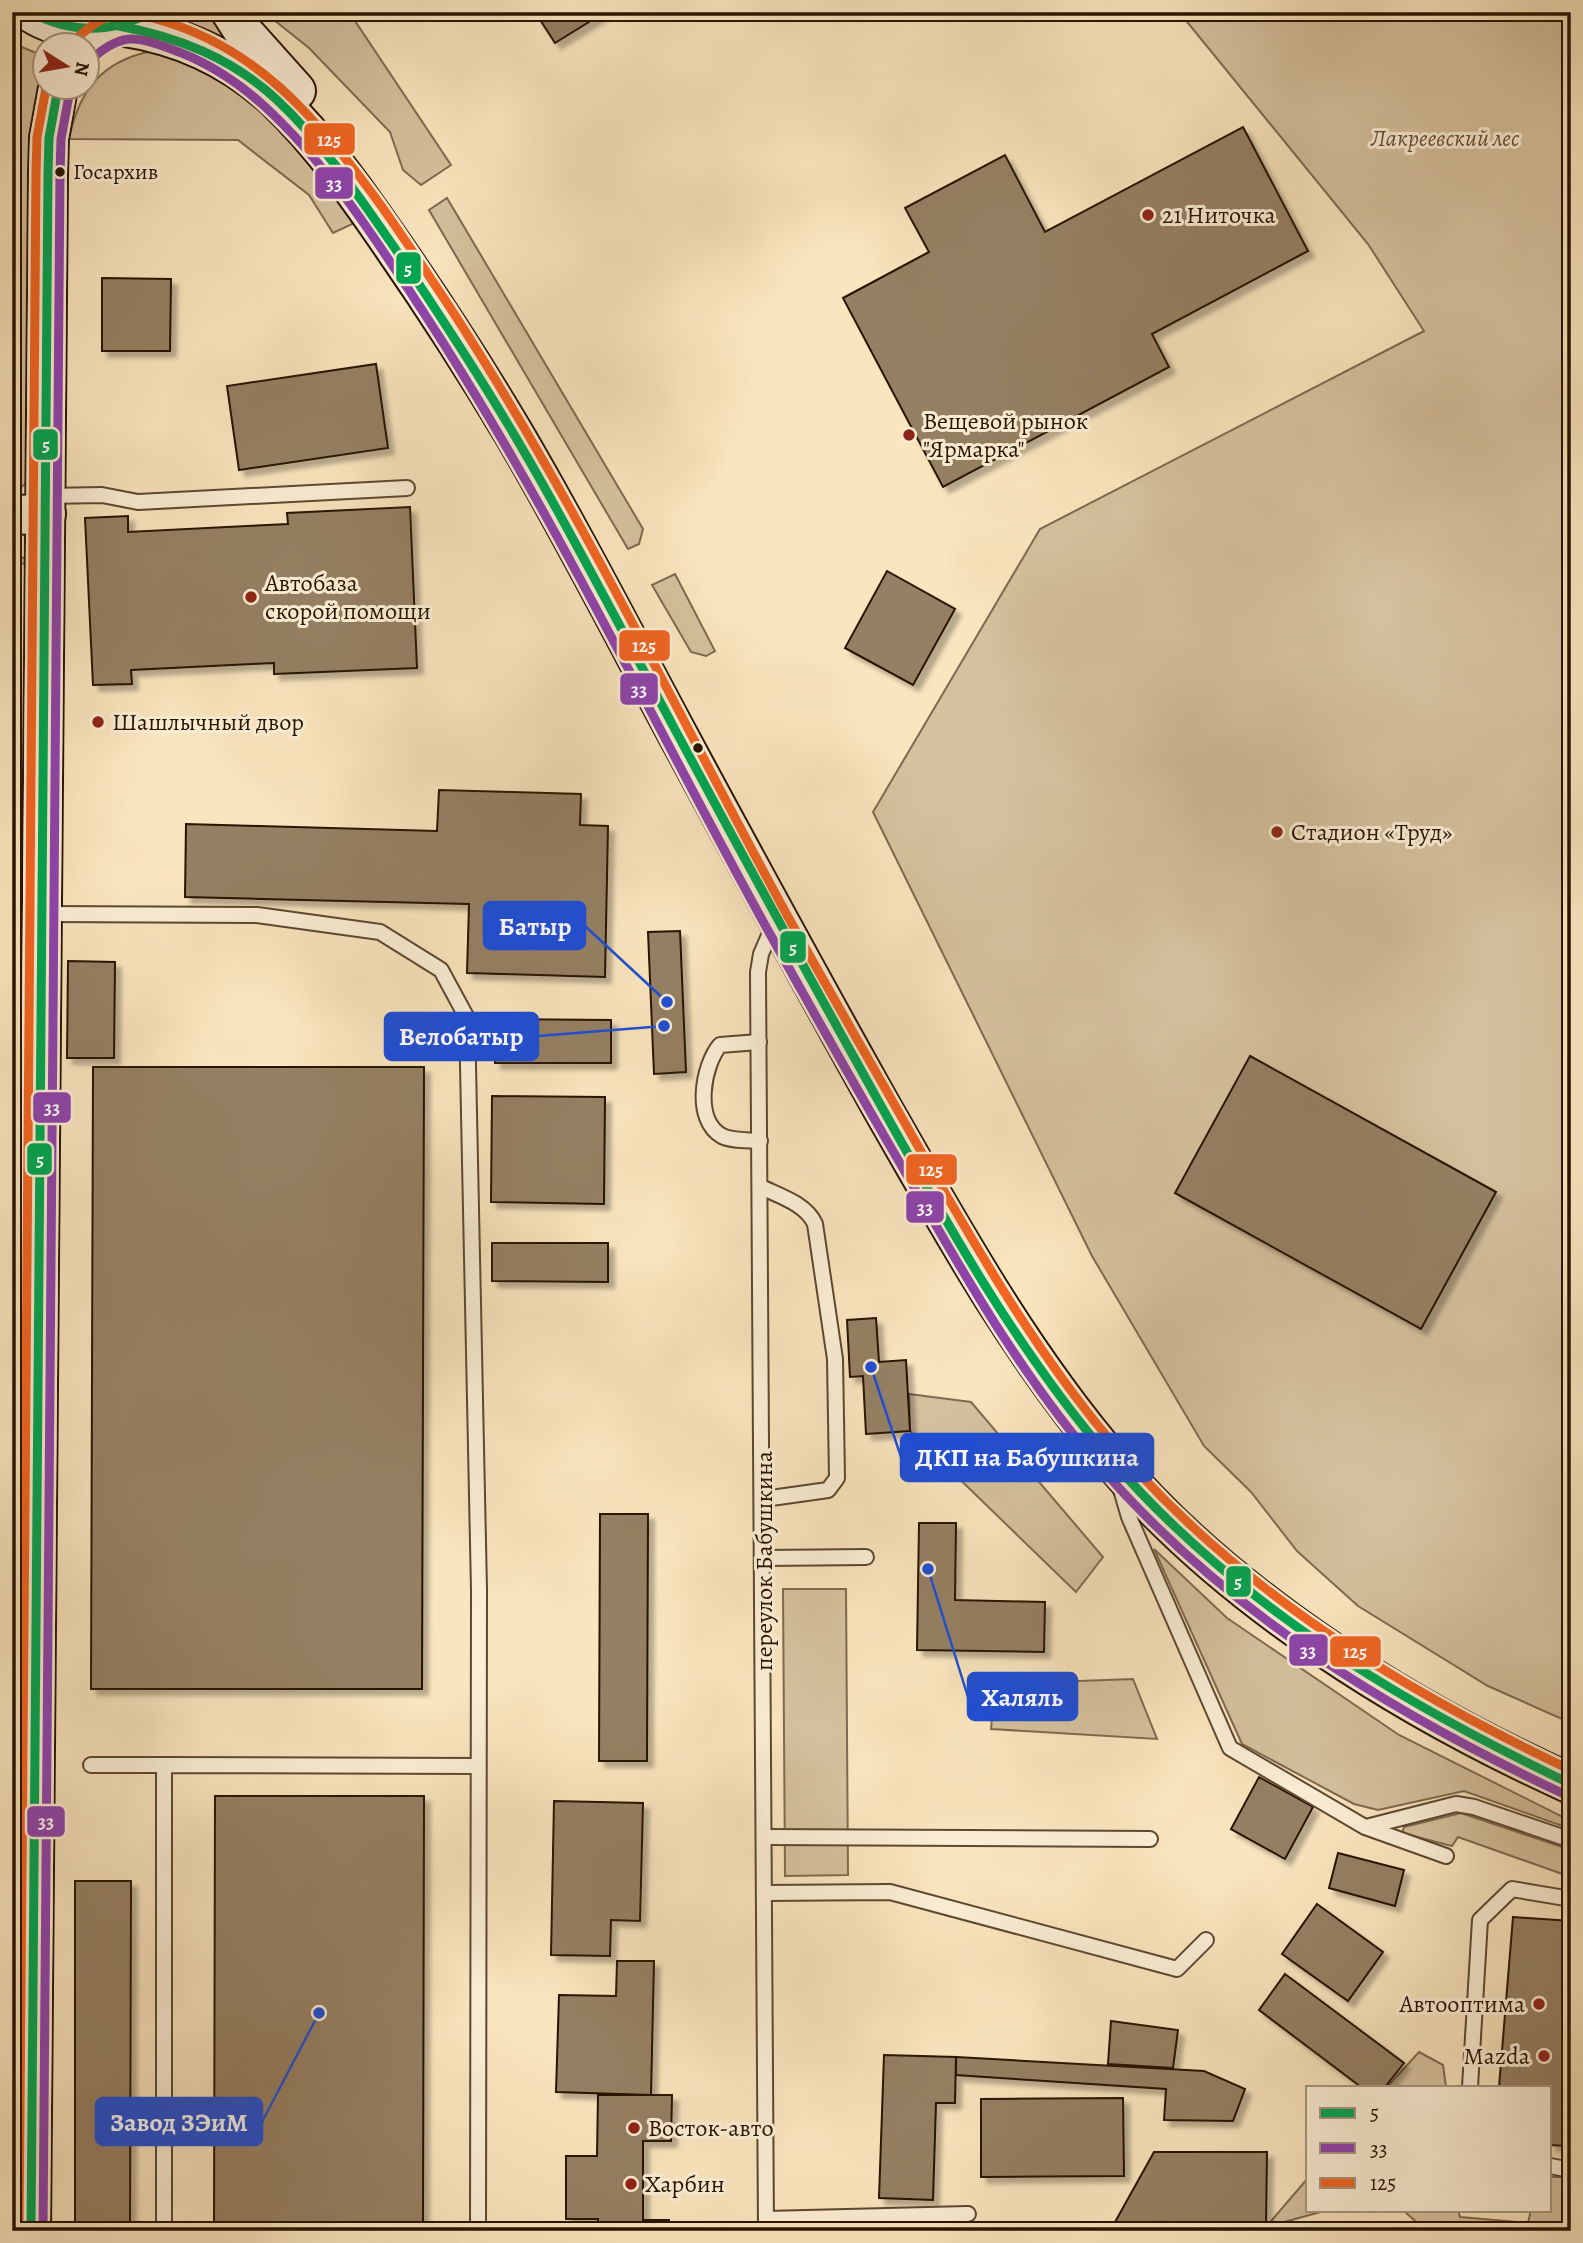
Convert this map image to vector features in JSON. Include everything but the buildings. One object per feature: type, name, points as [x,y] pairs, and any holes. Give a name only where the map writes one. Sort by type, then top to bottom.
[{"type":"main road","points":[[30,12],[60,26],[83,29],[117,28],[180,38],[208,50],[242,71],[278,101],[339,169],[461,344],[547,490],[785,911],[868,1037],[1039,1325],[1096,1405],[1150,1466],[1209,1524],[1289,1590],[1435,1684],[1530,1737],[1571,1756]]},
{"type":"main road","points":[[231,12],[245,34],[394,206],[485,339],[570,480],[785,911],[970,1262],[1042,1371],[1113,1463],[1175,1526],[1245,1588],[1327,1647],[1422,1708],[1571,1784]]},
{"type":"main road","points":[[31,2231],[23,2015],[27,914],[35,508],[49,138],[55,102]]},
{"type":"lane","points":[[35,508],[102,495],[138,502],[407,488]]},
{"type":"lane","name":"переулок Бабушкина","points":[[766,2225],[764,1499],[758,972],[767,936],[785,911]]},
{"type":"lane","points":[[27,914],[257,915],[380,933],[440,970],[467,1018],[479,1590],[478,2231]]},
{"type":"lane","points":[[759,1042],[720,1045],[711,1056],[706,1074],[705,1109],[710,1127],[723,1137],[760,1141]]},
{"type":"lane","points":[[761,1187],[796,1204],[811,1215],[815,1224],[835,1359],[837,1478],[828,1490],[764,1499]]},
{"type":"lane","points":[[1113,1463],[1129,1517],[1230,1748],[1365,1827],[1446,1856]]},
{"type":"lane","points":[[764,1558],[866,1557]]},
{"type":"lane","points":[[91,1765],[478,1766]]},
{"type":"lane","points":[[164,1765],[164,2231]]},
{"type":"lane","points":[[1365,1827],[1456,1804],[1474,1807],[1571,1840]]},
{"type":"lane","points":[[764,1836],[1150,1839]]},
{"type":"lane","points":[[1470,2086],[1480,1920],[1512,1889],[1571,1899]]},
{"type":"lane","points":[[765,1894],[890,1892],[1177,1969],[1206,1940]]},
{"type":"lane","points":[[1552,2166],[1571,2170]]},
{"type":"lane","points":[[766,2225],[968,2214]]},
{"type":"green space","points":[[182,12],[207,12],[228,39],[176,19]]},
{"type":"green space","points":[[264,12],[349,12],[451,165],[421,185],[403,170],[390,132],[309,48]]},
{"type":"green space","name":"Лакреевский лес","points":[[1179,12],[1571,12],[1571,1723],[1488,1686],[1358,1606],[1297,1551],[1251,1492],[1204,1446],[1092,1256],[873,812],[1040,529],[1424,331],[1368,244]]},
{"type":"green space","points":[[12,43],[32,51],[32,102],[38,102],[29,140],[31,471],[25,484],[12,489]]},
{"type":"green space","points":[[152,51],[178,54],[245,85],[361,220],[333,233],[309,195],[238,140],[69,139],[81,102],[102,102],[102,74],[119,62]]},
{"type":"green space","points":[[447,198],[643,529],[639,544],[628,549],[429,210]]},
{"type":"green space","points":[[12,553],[28,560],[15,569],[16,769],[33,776],[28,894],[12,899]]},
{"type":"green space","points":[[675,574],[715,651],[706,656],[691,652],[652,585]]},
{"type":"green space","points":[[12,934],[25,939],[12,2231]]},
{"type":"green space","points":[[909,1394],[971,1402],[1103,1557],[1076,1592],[910,1431]]},
{"type":"green space","points":[[1154,1549],[1227,1618],[1399,1735],[1571,1821],[1571,1829],[1464,1791],[1378,1810],[1354,1804],[1242,1744]]},
{"type":"green space","points":[[783,1589],[846,1589],[848,1875],[785,1876]]},
{"type":"green space","points":[[1133,1679],[1157,1739],[991,1729],[995,1684]]},
{"type":"green space","points":[[1461,1813],[1571,1850],[1571,1877],[1458,1837],[1452,1846],[1402,1833],[1404,1827]]},
{"type":"green space","points":[[1419,2052],[1443,2065],[1446,2086],[1388,2086]]},
{"type":"green space","points":[[1552,2177],[1571,2177],[1571,2231],[1426,2231],[1405,2212],[1459,2212],[1460,2217],[1528,2223],[1531,2212],[1552,2212]]},
{"type":"green space","points":[[1306,2180],[1306,2212],[1321,2212],[1266,2227]]},
{"type":"transit line","name":"5","points":[[30,12],[60,24],[90,28],[121,24],[151,12]]},
{"type":"transit line","name":"125","points":[[84,32],[105,18],[127,13],[178,26],[218,44],[256,68],[290,97],[326,135],[364,182],[449,306],[540,455],[787,915],[923,1155],[982,1256],[1045,1355],[1092,1418],[1141,1475],[1194,1528],[1251,1577],[1310,1622],[1438,1702],[1571,1770]]},
{"type":"transit line","name":"5","points":[[119,26],[162,36],[203,51],[260,85],[293,116],[324,151],[394,247],[478,376],[545,488],[795,951],[953,1232],[1043,1373],[1112,1461],[1161,1513],[1213,1561],[1267,1605],[1325,1646],[1445,1720],[1571,1784]]},
{"type":"transit line","name":"33","points":[[102,50],[123,40],[140,40],[196,59],[230,79],[252,95],[285,127],[328,176],[368,228],[470,386],[515,462],[770,934],[954,1257],[1023,1366],[1074,1436],[1151,1521],[1203,1570],[1259,1615],[1377,1694],[1502,1764],[1566,1795]]},
{"type":"transit line","name":"125","points":[[19,2231],[36,174],[37,137],[43,102]]},
{"type":"transit line","name":"5","points":[[31,2231],[48,174],[49,138],[55,102]]},
{"type":"transit line","name":"33","points":[[43,2231],[60,174],[61,139],[68,102]]},
{"type":"place","name":"Госархив","points":[[60,172]]},
{"type":"place","name":"21 Ниточка","points":[[1148,215]]},
{"type":"place","name":"Вещевой рынок \"Ярмарка\"","points":[[909,435]]},
{"type":"place","name":"Автобаза скорой помощи","points":[[251,597]]},
{"type":"place","name":"Шашлычный двор","points":[[98,722]]},
{"type":"place","name":"Стадион «Труд»","points":[[1277,832]]},
{"type":"place","name":"Батыр","points":[[667,1002]]},
{"type":"place","name":"Велобатыр","points":[[664,1026]]},
{"type":"place","name":"ДКП на Бабушкина","points":[[871,1367]]},
{"type":"place","name":"Халяль","points":[[928,1569]]},
{"type":"place","name":"Автооптима","points":[[1539,2004]]},
{"type":"place","name":"Завод ЗЭиМ","points":[[319,2013]]},
{"type":"place","name":"Mazda","points":[[1544,2056]]},
{"type":"place","name":"Восток-авто","points":[[634,2128]]},
{"type":"place","name":"Харбин","points":[[631,2184]]}]
